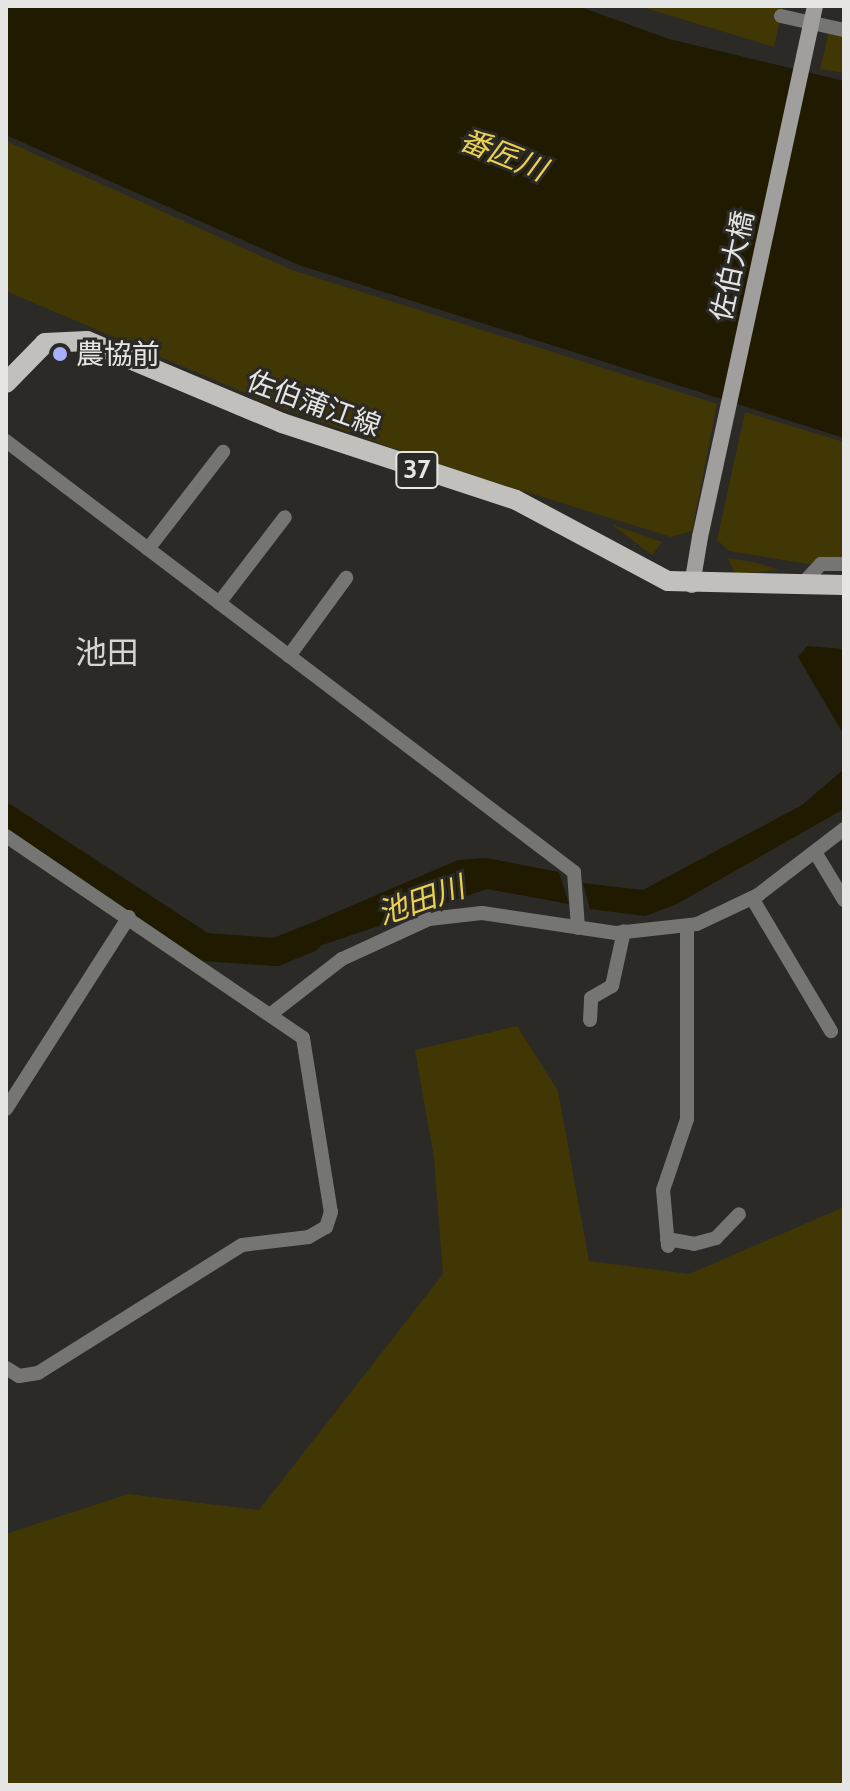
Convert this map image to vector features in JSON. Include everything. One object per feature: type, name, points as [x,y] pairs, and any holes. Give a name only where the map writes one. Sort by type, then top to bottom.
[{"type":"main road","name":"佐伯蒲江線","points":[[6,383],[45,343],[98,344],[282,423],[516,500],[630,566],[692,585],[806,580],[844,585]]},
{"type":"street","name":"佐伯大橋","points":[[692,585],[815,6]]},
{"type":"street","points":[[781,16],[844,30]]},
{"type":"street","points":[[6,441],[574,872],[578,927]]},
{"type":"street","points":[[148,549],[223,452]]},
{"type":"street","points":[[219,603],[285,517]]},
{"type":"street","points":[[806,580],[821,564],[844,564]]},
{"type":"street","points":[[289,656],[346,578]]},
{"type":"street","points":[[6,836],[271,1014],[311,1051],[331,1212],[326,1227],[309,1237],[242,1245],[38,1373],[19,1376],[6,1368]]},
{"type":"street","points":[[271,1014],[342,959],[429,919],[482,913],[624,931],[687,926],[752,898],[841,836]]},
{"type":"street","points":[[815,852],[844,900]]},
{"type":"street","points":[[752,898],[831,1031]]},
{"type":"street","points":[[6,1109],[129,917]]},
{"type":"street","points":[[687,926],[687,1119],[663,1190],[668,1242],[694,1244],[716,1238],[739,1214]]},
{"type":"street","points":[[590,1020],[591,998],[612,986],[624,931]]},
{"type":"shaded area","points":[[639,6],[783,6],[774,47]]},
{"type":"shaded area","points":[[829,32],[844,35],[844,73],[820,69]]},
{"type":"shaded area","points":[[6,141],[292,270],[717,404],[692,531],[671,537],[446,467],[273,405],[6,291]]},
{"type":"shaded area","points":[[745,412],[844,442],[844,570],[729,551],[717,540]]},
{"type":"shaded area","points":[[611,524],[662,542],[652,555]]},
{"type":"shaded area","points":[[728,558],[753,562],[780,570],[735,574]]},
{"type":"shaded area","points":[[517,1026],[558,1091],[589,1261],[689,1274],[844,1207],[844,1785],[6,1785],[6,1534],[128,1494],[259,1510],[443,1274],[434,1158],[415,1050]]},
{"type":"water","name":"番匠川","points":[[6,6],[578,6],[669,39],[844,81],[844,438],[299,265],[6,135]]},
{"type":"water","points":[[807,646],[844,649],[844,735],[798,657]]},
{"type":"water","points":[[844,769],[844,809],[675,905],[645,916],[590,909],[583,883],[643,890],[802,805]]},
{"type":"water","points":[[486,858],[559,872],[569,904],[487,889],[264,965],[281,936],[458,860]]},
{"type":"waterway","name":"池田川","points":[[6,818],[204,947],[276,952],[309,939]]},
{"type":"place","name":"農協前","points":[[60,354]]},
{"type":"district","name":"池田","points":[[107,653]]}]
